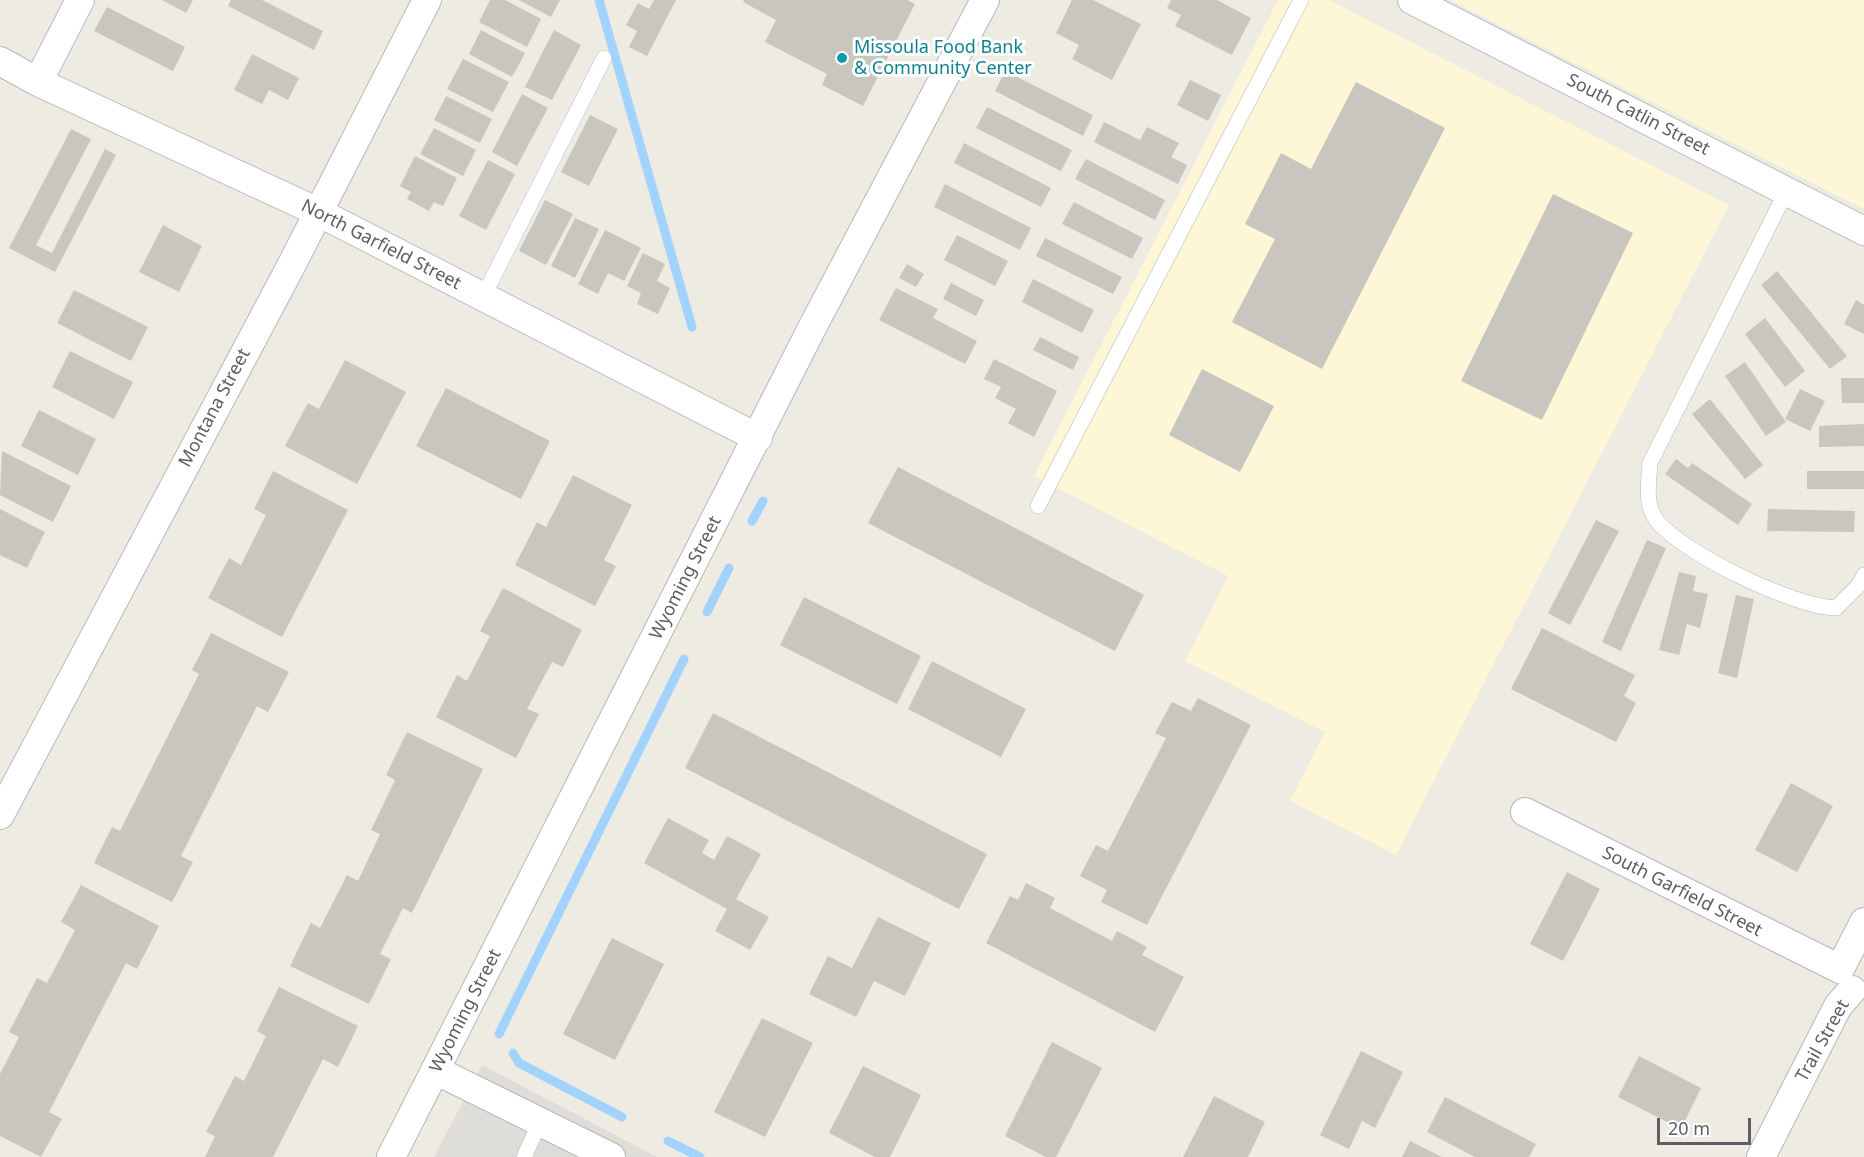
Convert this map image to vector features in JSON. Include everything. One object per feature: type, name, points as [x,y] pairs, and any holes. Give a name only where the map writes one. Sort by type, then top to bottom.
[{"type":"street","points":[[38,82],[80,0]]},
{"type":"street","name":"Montana Street","points":[[0,815],[318,212],[427,0]]},
{"type":"street","name":"Wyoming Street","points":[[391,1157],[813,326],[985,0]]},
{"type":"street","name":"South Catlin Street","points":[[1412,0],[1864,231]]},
{"type":"street","name":"North Garfield Street","points":[[0,61],[38,82],[318,212],[758,438]]},
{"type":"street","name":"South Garfield Street","points":[[1525,812],[1852,983]]},
{"type":"street","name":"Trail Street","points":[[1761,1157],[1852,983],[1864,922]]},
{"type":"street","points":[[435,1070],[611,1157]]},
{"type":"lane","points":[[1038,506],[1301,0]]},
{"type":"lane","points":[[483,297],[604,58]]},
{"type":"lane","points":[[1787,190],[1650,463],[1648,501],[1657,521],[1686,544],[1764,588],[1797,601],[1823,608],[1836,608],[1859,585],[1864,575]]},
{"type":"lane","points":[[524,1157],[540,1122]]},
{"type":"shaded area","points":[[1278,0],[1329,0],[1729,205],[1396,855],[1290,801],[1325,732],[1185,661],[1228,576],[1034,476]]},
{"type":"shaded area","points":[[1450,0],[1864,0],[1864,209]]},
{"type":"shaded area","points":[[482,1065],[657,1157],[434,1157]]},
{"type":"building","points":[[162,0],[193,0],[186,13]]},
{"type":"building","points":[[231,0],[262,0],[323,31],[314,50],[228,6]]},
{"type":"building","points":[[490,0],[505,0],[541,19],[527,47],[479,22]]},
{"type":"building","points":[[519,0],[560,0],[551,17]]},
{"type":"building","points":[[654,0],[676,0],[647,56],[629,47],[637,31],[626,25],[638,3],[649,9]]},
{"type":"building","name":"Missoula Food Bank & Community Center","points":[[744,0],[907,0],[915,4],[863,106],[822,85],[827,74],[765,42],[776,20],[743,2]]},
{"type":"building","points":[[1072,0],[1093,0],[1141,24],[1112,80],[1072,59],[1079,45],[1056,33]]},
{"type":"building","points":[[1171,0],[1217,0],[1251,18],[1232,55],[1175,26],[1181,15],[1167,8]]},
{"type":"building","points":[[107,7],[185,47],[173,71],[94,31]]},
{"type":"building","points":[[481,30],[525,53],[512,77],[469,54]]},
{"type":"building","points":[[554,30],[581,45],[552,100],[525,87]]},
{"type":"building","points":[[252,54],[299,78],[288,100],[269,90],[262,104],[234,90]]},
{"type":"building","points":[[463,59],[509,82],[493,112],[447,89]]},
{"type":"building","points":[[1005,71],[1093,115],[1083,136],[995,91]]},
{"type":"building","points":[[1190,80],[1221,95],[1208,121],[1177,105]]},
{"type":"building","points":[[1356,82],[1445,128],[1322,369],[1232,322],[1275,239],[1245,224],[1281,153],[1311,169]]},
{"type":"building","points":[[522,94],[548,108],[517,166],[492,152]]},
{"type":"building","points":[[446,96],[492,119],[480,143],[434,120]]},
{"type":"building","points":[[987,107],[1072,150],[1061,171],[976,128]]},
{"type":"building","points":[[590,115],[618,129],[589,186],[561,172]]},
{"type":"building","points":[[1104,122],[1140,140],[1147,127],[1179,143],[1171,157],[1187,165],[1178,184],[1094,142]]},
{"type":"building","points":[[434,128],[476,150],[463,176],[420,154]]},
{"type":"building","points":[[71,129],[91,139],[36,245],[52,253],[105,149],[116,155],[55,272],[9,248]]},
{"type":"building","points":[[964,143],[1051,188],[1041,207],[954,163]]},
{"type":"building","points":[[415,156],[457,178],[443,206],[434,202],[429,211],[407,199],[411,192],[400,186]]},
{"type":"building","points":[[1086,159],[1165,200],[1155,220],[1075,179]]},
{"type":"building","points":[[488,160],[515,174],[486,230],[459,216]]},
{"type":"building","points":[[945,184],[1031,228],[1020,250],[934,207]]},
{"type":"building","points":[[1553,194],[1633,233],[1542,420],[1461,381]]},
{"type":"building","points":[[545,200],[573,214],[546,265],[519,251]]},
{"type":"building","points":[[1074,202],[1143,238],[1132,259],[1062,224]]},
{"type":"building","points":[[575,218],[599,229],[575,278],[551,266]]},
{"type":"building","points":[[163,225],[202,246],[179,292],[139,272]]},
{"type":"building","points":[[605,230],[641,248],[624,281],[608,273],[598,294],[578,284]]},
{"type":"building","points":[[957,235],[1008,261],[995,286],[944,260]]},
{"type":"building","points":[[1045,238],[1122,277],[1113,294],[1036,256]]},
{"type":"building","points":[[643,253],[665,264],[657,281],[670,288],[658,314],[637,304],[641,293],[627,286]]},
{"type":"building","points":[[907,264],[924,274],[916,287],[899,278]]},
{"type":"building","points":[[1777,271],[1847,356],[1830,369],[1761,285]]},
{"type":"building","points":[[1033,279],[1094,310],[1082,333],[1022,302]]},
{"type":"building","points":[[951,283],[984,300],[976,316],[943,299]]},
{"type":"building","points":[[896,288],[938,309],[933,318],[977,341],[965,364],[879,320]]},
{"type":"building","points":[[74,290],[148,327],[131,361],[57,323]]},
{"type":"building","points":[[1856,300],[1864,305],[1864,334],[1844,324]]},
{"type":"building","points":[[1765,318],[1805,371],[1785,387],[1745,334]]},
{"type":"building","points":[[1040,337],[1079,357],[1073,370],[1033,350]]},
{"type":"building","points":[[70,351],[133,382],[114,419],[52,387]]},
{"type":"building","points":[[994,359],[1057,391],[1034,437],[1008,423],[1016,409],[995,398],[1001,387],[984,379]]},
{"type":"building","points":[[345,360],[406,392],[357,484],[285,446],[308,403],[319,409]]},
{"type":"building","points":[[1745,362],[1786,422],[1766,436],[1725,376]]},
{"type":"building","points":[[1202,369],[1274,406],[1240,472],[1169,435]]},
{"type":"building","points":[[1841,378],[1864,378],[1864,403],[1842,403]]},
{"type":"building","points":[[446,388],[550,441],[521,499],[416,446]]},
{"type":"building","points":[[1800,389],[1825,401],[1810,431],[1785,419]]},
{"type":"building","points":[[1710,399],[1763,465],[1745,479],[1692,414]]},
{"type":"building","points":[[39,410],[96,439],[78,475],[21,446]]},
{"type":"building","points":[[1864,424],[1864,446],[1819,447],[1819,426]]},
{"type":"building","points":[[2,451],[71,486],[53,522],[0,495]]},
{"type":"building","points":[[1676,459],[1688,468],[1692,463],[1752,504],[1738,525],[1665,474]]},
{"type":"building","points":[[898,467],[1144,595],[1115,651],[868,523]]},
{"type":"building","points":[[273,471],[348,510],[282,637],[208,598],[229,558],[241,565],[266,515],[254,509]]},
{"type":"building","points":[[1807,471],[1864,471],[1864,489],[1807,489]]},
{"type":"building","points":[[573,475],[632,505],[604,560],[616,566],[595,606],[515,565],[537,522],[546,527]]},
{"type":"building","points":[[0,509],[45,532],[27,568],[0,555]]},
{"type":"building","points":[[1768,509],[1855,511],[1854,532],[1767,531]]},
{"type":"building","points":[[1596,520],[1619,531],[1570,625],[1548,613]]},
{"type":"building","points":[[1647,540],[1666,548],[1621,651],[1602,642]]},
{"type":"building","points":[[1679,572],[1696,576],[1693,591],[1708,594],[1700,628],[1687,624],[1679,655],[1659,650]]},
{"type":"building","points":[[503,588],[582,630],[563,667],[552,662],[527,709],[539,714],[516,758],[436,717],[457,675],[467,681],[490,636],[480,631]]},
{"type":"building","points":[[1736,595],[1754,599],[1737,678],[1718,673]]},
{"type":"building","points":[[804,597],[921,656],[897,704],[780,645]]},
{"type":"building","points":[[1542,628],[1635,675],[1624,696],[1636,703],[1616,742],[1511,689]]},
{"type":"building","points":[[211,633],[289,672],[268,712],[257,706],[181,856],[193,862],[172,902],[94,863],[112,827],[120,831],[199,674],[192,670]]},
{"type":"building","points":[[932,661],[1026,709],[1001,757],[908,709]]},
{"type":"building","points":[[1198,698],[1251,725],[1147,925],[1101,902],[1107,890],[1080,876],[1096,845],[1108,851],[1166,738],[1155,733],[1172,702],[1191,711]]},
{"type":"building","points":[[713,713],[987,854],[959,909],[685,768]]},
{"type":"building","points":[[407,732],[483,769],[412,913],[403,908],[380,954],[391,959],[369,1004],[290,966],[311,923],[320,928],[347,875],[358,881],[380,834],[371,830],[395,780],[386,775]]},
{"type":"building","points":[[1791,783],[1833,806],[1797,872],[1755,850]]},
{"type":"building","points":[[668,818],[709,840],[702,853],[714,860],[727,836],[761,854],[736,899],[769,917],[750,950],[715,931],[727,909],[644,863]]},
{"type":"building","points":[[1567,872],[1600,889],[1563,961],[1530,944]]},
{"type":"building","points":[[1026,883],[1055,898],[1050,908],[1112,941],[1117,931],[1147,947],[1142,955],[1184,977],[1155,1032],[986,943],[1010,896],[1018,900]]},
{"type":"building","points":[[81,885],[159,926],[137,969],[126,963],[49,1112],[62,1119],[41,1157],[0,1136],[0,1074],[19,1037],[9,1032],[37,978],[47,983],[75,930],[61,922]]},
{"type":"building","points":[[878,917],[931,943],[905,996],[874,981],[856,1017],[809,994],[828,956],[852,968]]},
{"type":"building","points":[[612,938],[664,964],[615,1060],[563,1034]]},
{"type":"building","points":[[279,987],[358,1026],[338,1067],[323,1059],[273,1157],[205,1157],[215,1136],[206,1132],[235,1076],[244,1081],[266,1036],[257,1031]]},
{"type":"building","points":[[762,1018],[813,1043],[765,1137],[714,1112]]},
{"type":"building","points":[[1052,1042],[1102,1068],[1056,1157],[1046,1157],[1005,1136]]},
{"type":"building","points":[[1361,1051],[1403,1072],[1375,1128],[1362,1121],[1349,1149],[1320,1135]]},
{"type":"building","points":[[1639,1056],[1701,1088],[1681,1129],[1618,1097]]},
{"type":"building","points":[[863,1066],[921,1095],[890,1157],[875,1157],[829,1133]]},
{"type":"building","points":[[1214,1096],[1265,1122],[1248,1157],[1183,1157]]},
{"type":"building","points":[[1445,1097],[1536,1144],[1529,1157],[1475,1157],[1427,1132]]},
{"type":"building","points":[[1410,1141],[1442,1157],[1402,1157]]},
{"type":"waterway","points":[[599,0],[692,327]]},
{"type":"waterway","points":[[752,521],[763,501]]},
{"type":"waterway","points":[[707,612],[729,568]]},
{"type":"waterway","points":[[499,1034],[684,659]]},
{"type":"waterway","points":[[513,1053],[519,1063],[622,1117]]},
{"type":"waterway","points":[[668,1141],[700,1157]]},
{"type":"place","name":"Missoula Food Bank & Community Center","points":[[842,58]]}]
